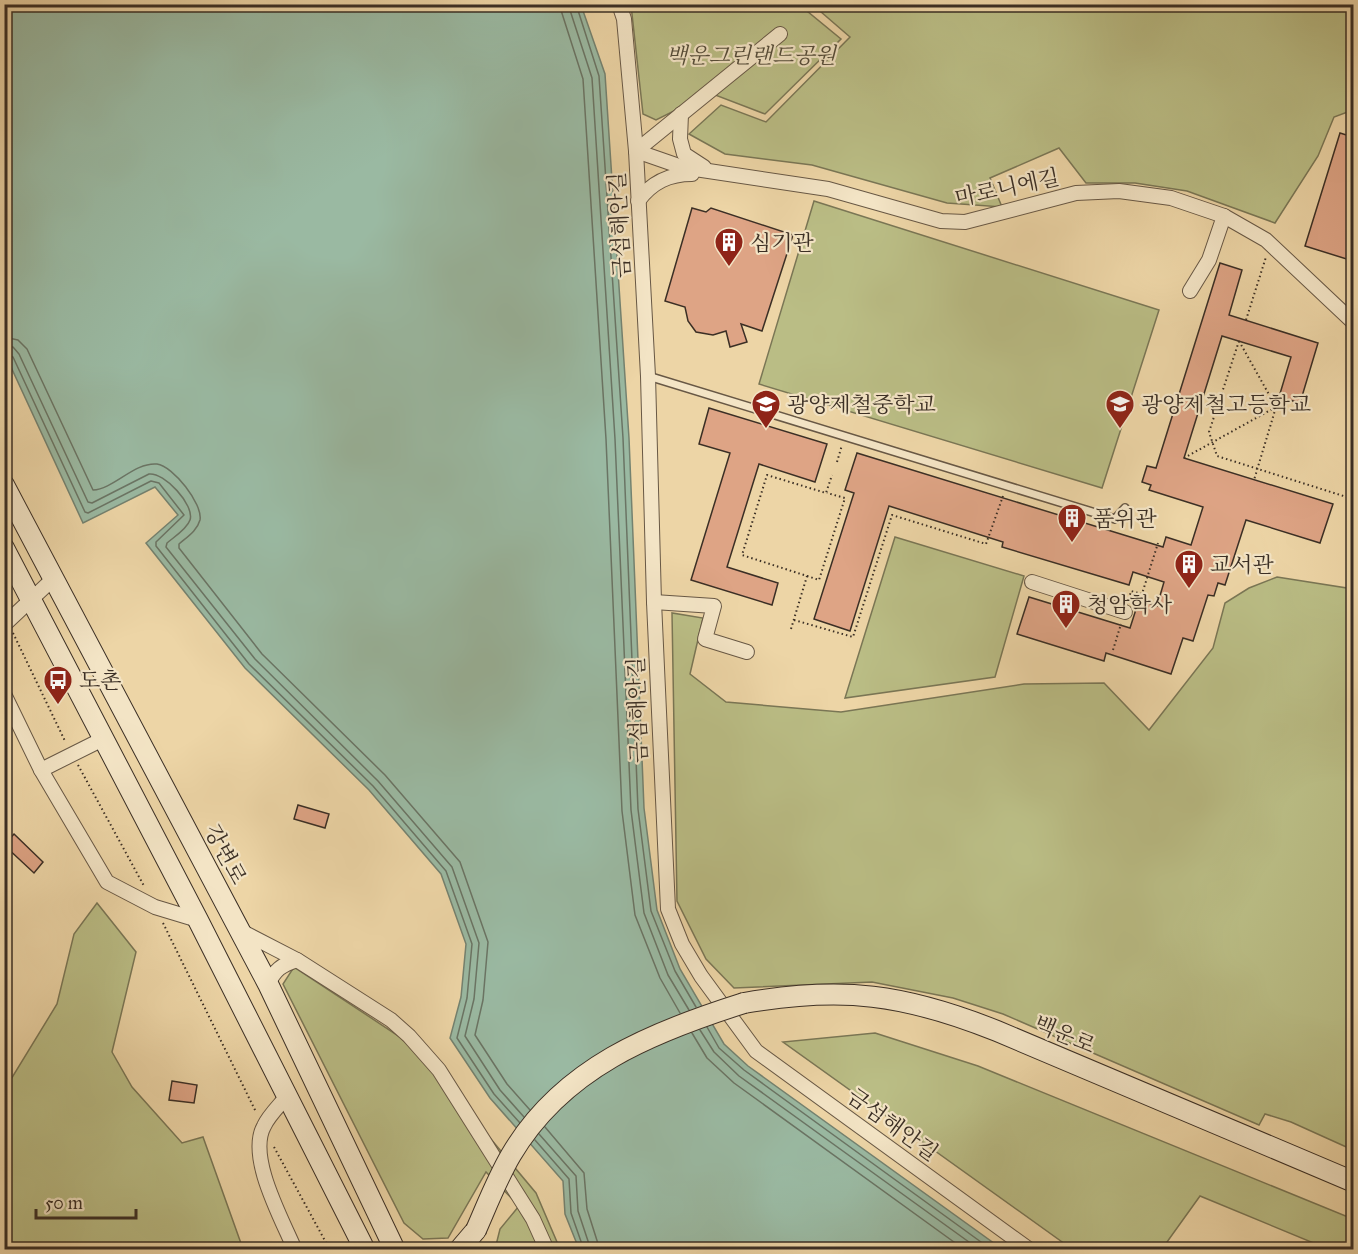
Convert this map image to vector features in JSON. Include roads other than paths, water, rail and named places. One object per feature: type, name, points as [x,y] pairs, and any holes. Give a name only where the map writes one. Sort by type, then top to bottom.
[{"type":"main road","name":"강변로","points":[[4,485],[268,984],[395,1250]]},
{"type":"main road","points":[[4,548],[198,920],[365,1250]]},
{"type":"main road","name":"백운로","points":[[475,1240],[511,1155],[540,1116],[574,1082],[602,1062],[653,1034],[744,1003],[777,997],[832,994],[911,1001],[953,1014],[1353,1182]]},
{"type":"main road","points":[[358,1174],[410,1250]]},
{"type":"main road","points":[[334,1188],[359,1250]]},
{"type":"main road","points":[[459,1250],[475,1240]]},
{"type":"main road","points":[[468,1250],[475,1240]]},
{"type":"street","name":"금섬해안길","points":[[619,4],[624,19],[636,151],[648,375],[654,602],[668,909],[682,944],[700,976],[756,1051],[1030,1250]]},
{"type":"street","points":[[636,151],[780,34]]},
{"type":"street","points":[[681,114],[680,139],[684,154],[717,173]]},
{"type":"street","name":"마로니에길","points":[[636,151],[682,166],[717,173],[802,184],[941,221],[965,222],[1076,193],[1119,191],[1171,198],[1224,216],[1266,240],[1353,324]]},
{"type":"street","points":[[638,201],[648,188],[676,174],[717,173]]},
{"type":"street","points":[[1190,291],[1209,260],[1224,216]]},
{"type":"street","points":[[6,624],[53,579]]},
{"type":"street","points":[[1032,582],[1125,612]]},
{"type":"street","points":[[654,602],[714,606],[705,639],[747,652]]},
{"type":"street","points":[[4,694],[41,770],[107,882],[155,907],[198,920]]},
{"type":"street","points":[[41,770],[103,739]]},
{"type":"street","points":[[239,930],[297,960],[391,1020],[431,1062],[533,1219],[547,1250]]},
{"type":"street","points":[[268,984],[275,971],[283,964],[297,960]]},
{"type":"street","points":[[287,1096],[263,1126],[260,1152],[269,1190],[295,1250]]},
{"type":"lane","points":[[648,375],[1115,519],[1125,508]]},
{"type":"water","points":[[4,5],[581,5],[605,74],[629,438],[644,808],[657,910],[680,969],[724,1044],[748,1066],[1002,1249],[579,1249],[565,1214],[563,1181],[490,1098],[450,1038],[461,997],[466,944],[441,874],[369,790],[245,668],[146,543],[178,515],[155,487],[83,523],[5,354]]},
{"type":"place","name":"심기관","points":[[729,268]]},
{"type":"place","name":"광양제철중학교","points":[[766,430]]},
{"type":"place","name":"광양제철고등학교","points":[[1120,430]]},
{"type":"place","name":"품위관","points":[[1072,544]]},
{"type":"place","name":"교서관","points":[[1189,590]]},
{"type":"place","name":"청암학사","points":[[1066,630]]},
{"type":"place","name":"도촌","points":[[58,706]]},
{"type":"park label","name":"백운그린랜드공원","points":[[751,55]]}]
